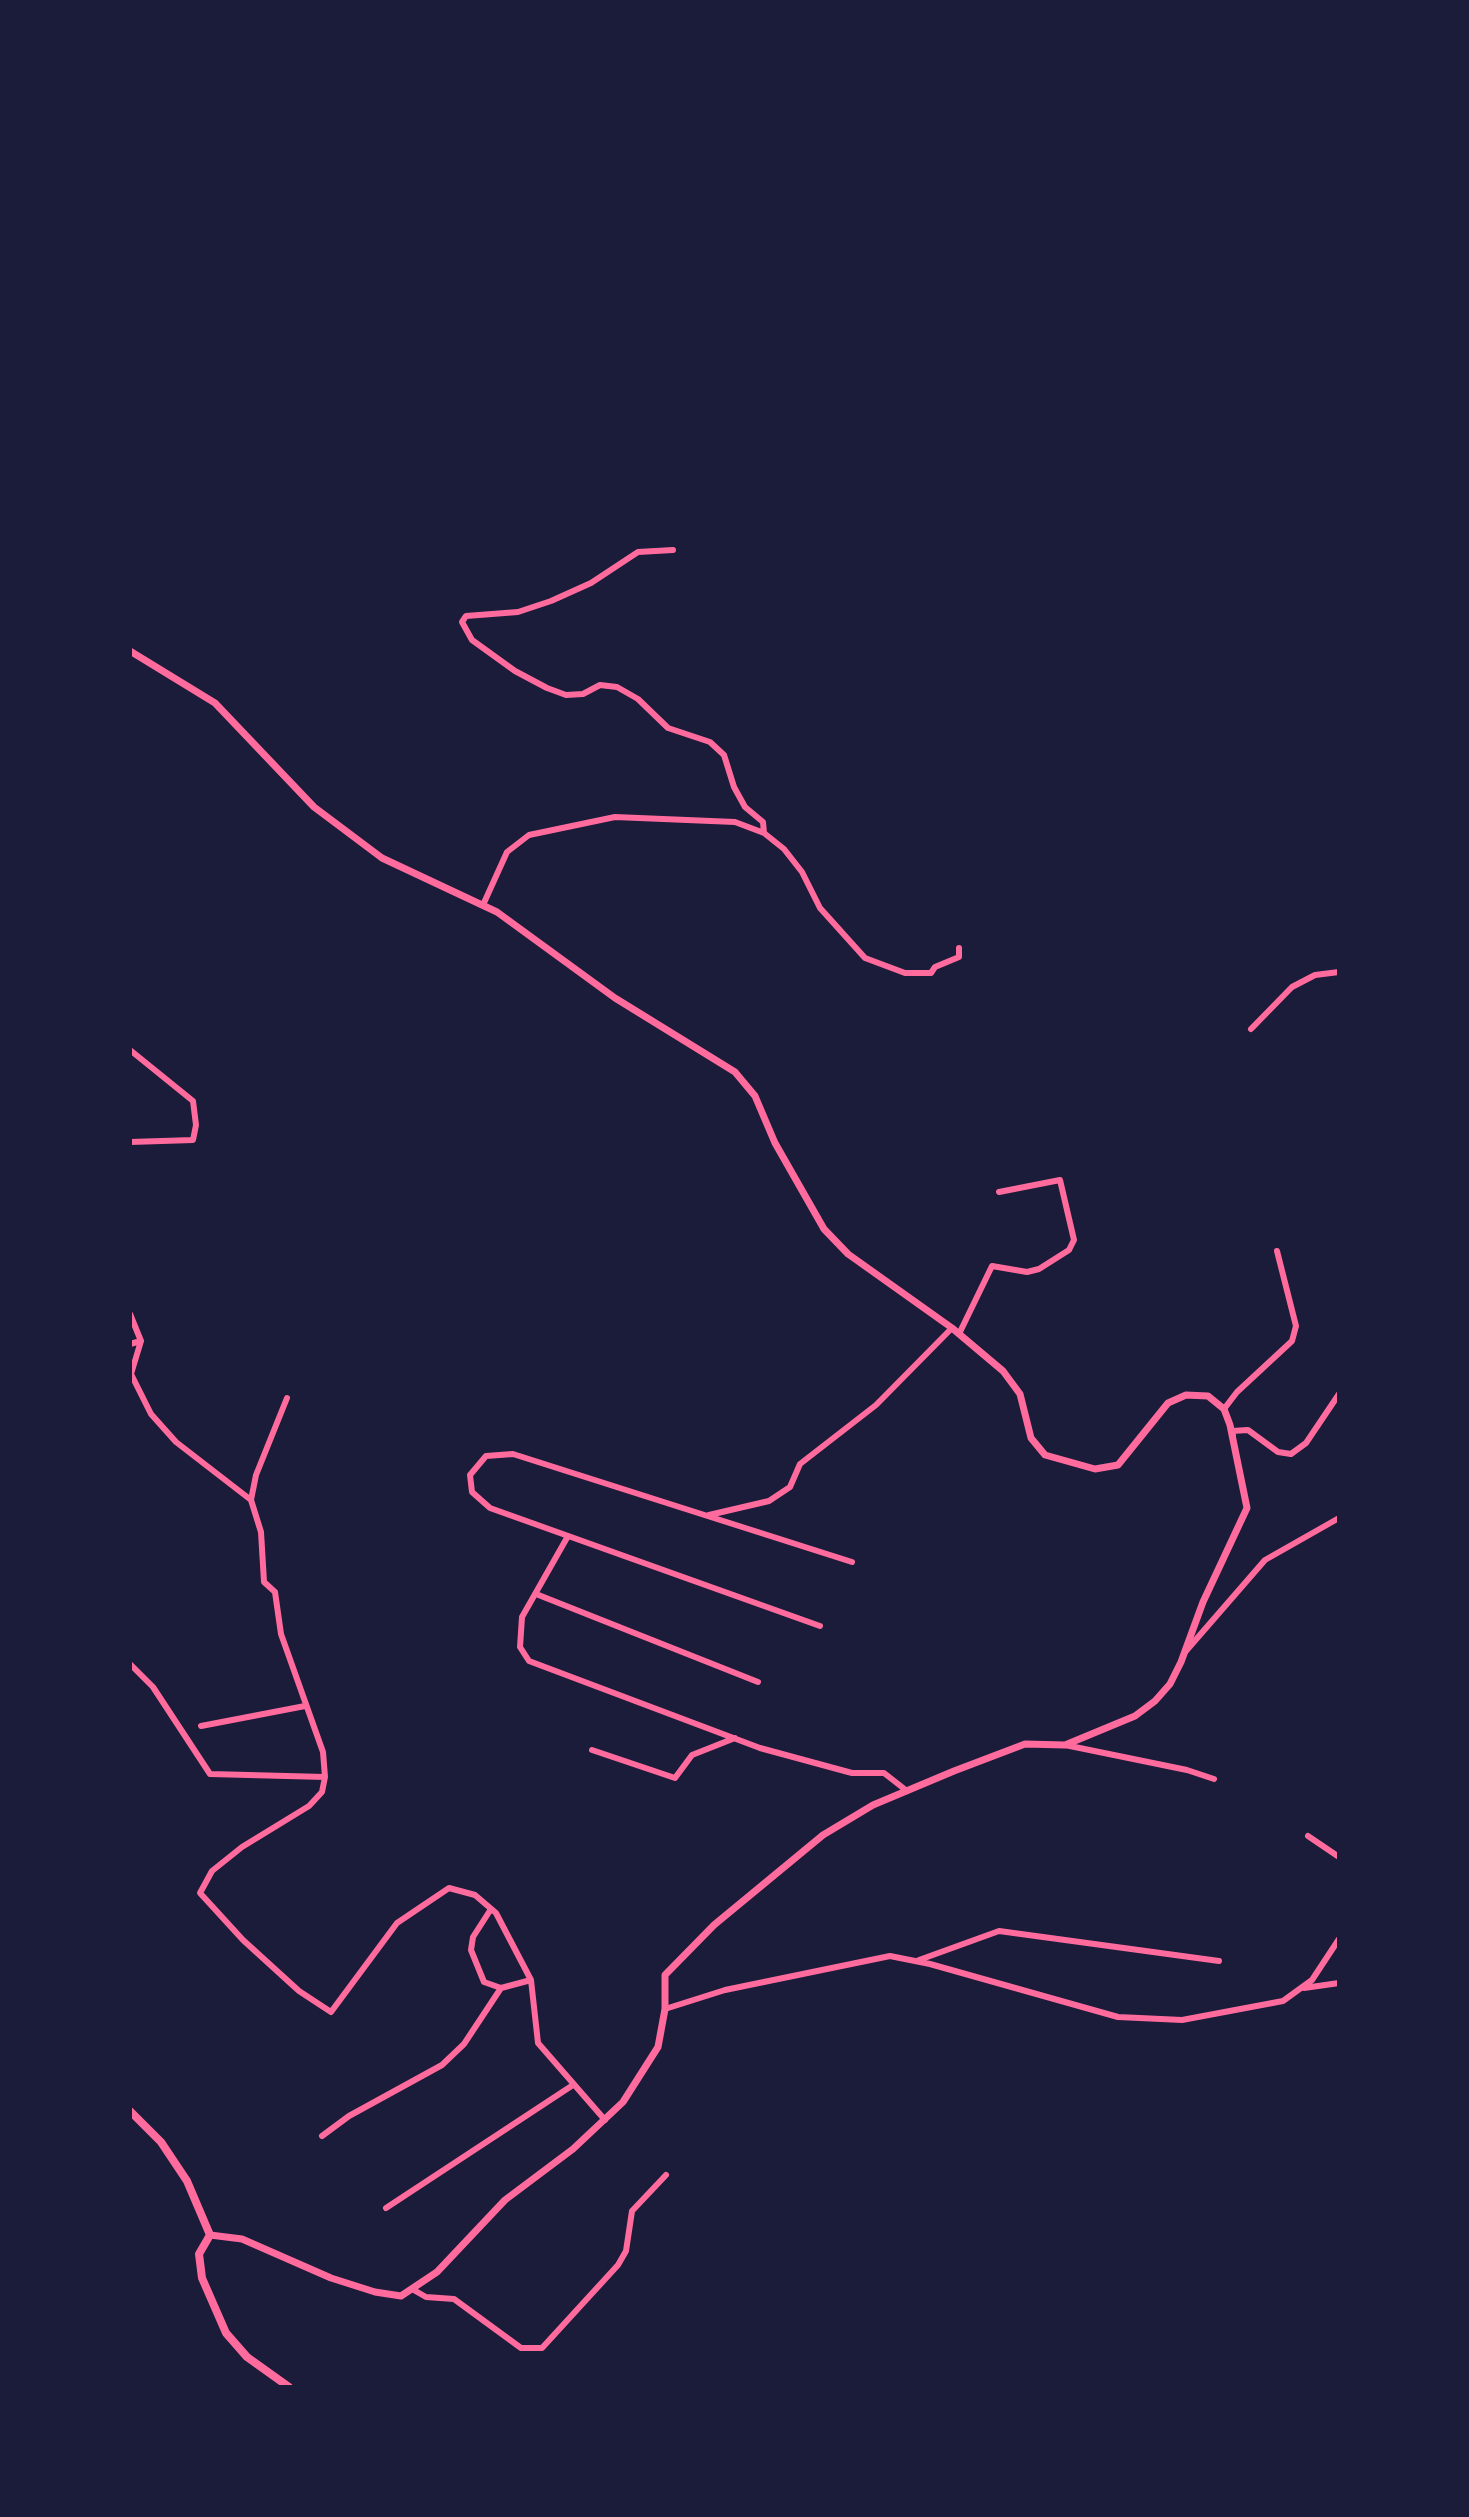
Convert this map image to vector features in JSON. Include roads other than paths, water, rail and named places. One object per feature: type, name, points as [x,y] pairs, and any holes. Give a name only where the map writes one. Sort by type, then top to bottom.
[{"type":"main road","points":[[130,2111],[146,2124],[176,2162],[210,2235],[199,2254],[202,2278],[214,2311],[247,2357],[289,2387]]},
{"type":"street","points":[[673,550],[638,552],[591,583],[551,601],[518,612],[466,616],[462,622],[472,640],[515,671],[547,688],[566,695],[583,694],[600,685],[617,687],[638,699],[668,728],[710,742],[724,755],[734,787],[745,807],[763,822],[764,833]]},
{"type":"street","points":[[130,651],[215,703],[314,807],[382,858],[483,905],[615,998],[735,1072],[755,1096],[775,1143],[824,1229],[848,1254],[952,1328],[1003,1371],[1020,1394],[1031,1438],[1045,1455],[1095,1469],[1118,1465],[1168,1403],[1186,1395],[1208,1396],[1224,1409],[1233,1438]]},
{"type":"street","points":[[483,905],[507,852],[529,835],[615,817],[735,822],[764,833],[784,849],[802,872],[820,908],[865,958],[905,973],[931,973],[935,967],[959,957],[959,948]]},
{"type":"street","points":[[1251,1029],[1292,987],[1315,975],[1339,972]]},
{"type":"street","points":[[130,1050],[193,1101],[196,1125],[193,1140],[130,1142]]},
{"type":"street","points":[[959,1334],[992,1266],[1027,1272],[1039,1269],[1069,1250],[1074,1240],[1060,1180],[999,1192]]},
{"type":"street","points":[[1224,1409],[1237,1392],[1292,1341],[1296,1326],[1277,1251]]},
{"type":"street","points":[[130,1314],[141,1341],[131,1374],[151,1414],[176,1442],[251,1500]]},
{"type":"street","points":[[709,1514],[769,1501],[790,1487],[800,1464],[876,1405],[952,1328]]},
{"type":"street","points":[[130,1344],[141,1341]]},
{"type":"street","points":[[1065,1745],[1135,1716],[1155,1701],[1170,1684],[1186,1651],[1203,1602],[1247,1508],[1232,1431],[1248,1430],[1278,1452],[1291,1454],[1306,1443],[1339,1394]]},
{"type":"street","points":[[287,1398],[256,1475],[251,1500],[261,1532],[264,1582],[275,1592],[281,1634],[323,1752],[325,1777],[322,1792],[309,1806],[242,1847],[212,1871],[200,1893],[243,1940],[299,1991],[331,2012],[397,1923],[449,1888],[475,1895],[491,1909],[531,1980],[538,2043],[605,2120]]},
{"type":"street","points":[[820,1626],[490,1508],[472,1492],[470,1475],[486,1456],[513,1454],[852,1562]]},
{"type":"street","points":[[1186,1651],[1265,1560],[1339,1518]]},
{"type":"street","points":[[568,1536],[522,1617],[518,1634],[520,1647],[529,1661],[735,1738],[852,1773],[884,1773],[908,1792]]},
{"type":"street","points":[[536,1594],[758,1682]]},
{"type":"street","points":[[130,1664],[153,1687],[210,1774],[325,1777]]},
{"type":"street","points":[[201,1726],[305,1706]]},
{"type":"street","points":[[592,1750],[675,1778],[692,1755],[735,1738]]},
{"type":"street","points":[[210,2235],[242,2239],[331,2278],[375,2292],[401,2296],[437,2272],[505,2200],[623,2102],[658,2047],[665,2009],[665,1975],[714,1925],[823,1835],[873,1805],[1025,1744],[1065,1745],[1187,1770],[1214,1779]]},
{"type":"street","points":[[1308,1836],[1339,1857]]},
{"type":"street","points":[[491,1909],[473,1937],[471,1950],[484,1982],[501,1988],[531,1980]]},
{"type":"street","points":[[915,1961],[999,1931],[1219,1961]]},
{"type":"street","points":[[665,2009],[725,1990],[890,1956],[1118,2017],[1182,2020],[1283,2001],[1328,1961],[1339,1939]]},
{"type":"street","points":[[1300,1989],[1339,1983]]},
{"type":"street","points":[[322,2136],[349,2116],[442,2065],[464,2044],[501,1988]]},
{"type":"street","points":[[386,2208],[573,2085]]},
{"type":"street","points":[[412,2289],[426,2297],[454,2299],[521,2348],[542,2348],[618,2265],[626,2251],[632,2211],[666,2175]]}]
